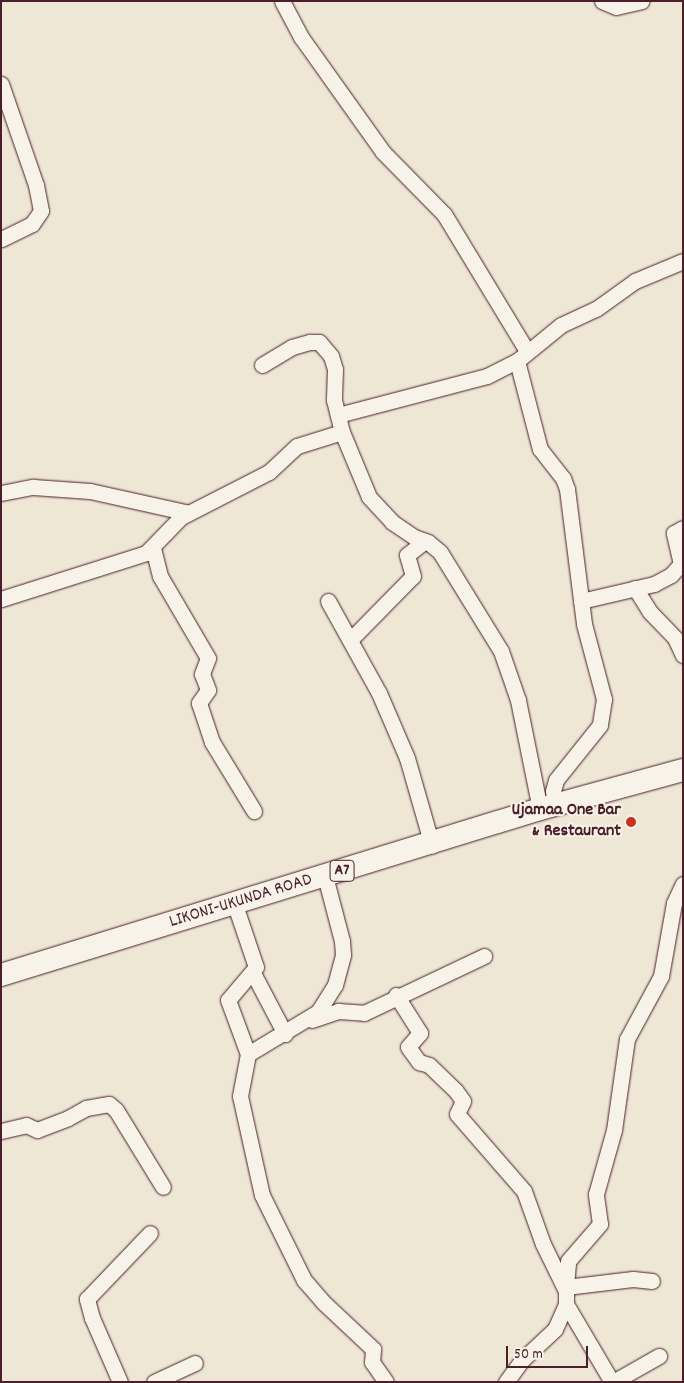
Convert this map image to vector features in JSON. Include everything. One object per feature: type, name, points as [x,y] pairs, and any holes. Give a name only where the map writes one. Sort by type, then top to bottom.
[{"type":"highway","name":"LIKONI-UKUNDA ROAD","points":[[1,975],[432,845],[547,807],[683,770]]},
{"type":"street","points":[[282,1],[301,37],[383,152],[444,214],[522,356],[540,450],[563,478],[584,624],[604,699],[603,718],[592,738],[556,780],[547,807]]},
{"type":"street","points":[[602,1],[616,7],[641,1]]},
{"type":"street","points":[[1,84],[36,185],[41,211],[32,224],[1,239]]},
{"type":"street","points":[[338,415],[462,384],[522,356],[561,325],[596,309],[635,281],[683,261]]},
{"type":"street","points":[[262,365],[292,346],[319,342],[334,362],[334,400],[342,432],[360,480],[376,505],[392,522],[440,552],[503,655],[518,700],[547,807]]},
{"type":"street","points":[[1,600],[56,580],[139,557],[153,548],[189,512],[269,472],[297,446],[342,432]]},
{"type":"street","points":[[1,492],[33,487],[90,491],[189,512]]},
{"type":"street","points":[[581,601],[654,584],[678,568],[681,561],[673,536],[683,528]]},
{"type":"street","points":[[351,639],[413,576],[407,555],[425,541]]},
{"type":"street","points":[[153,548],[160,576],[208,658],[202,674],[208,690],[199,704],[212,742],[254,812]]},
{"type":"street","points":[[635,588],[650,612],[675,638],[683,655]]},
{"type":"street","points":[[328,601],[376,685],[407,758],[432,845]]},
{"type":"street","points":[[306,1022],[326,1003],[343,955],[341,932],[325,876]]},
{"type":"street","points":[[506,1382],[522,1360],[555,1329],[566,1294],[568,1261],[600,1224],[596,1194],[614,1130],[618,1090],[626,1064],[628,1039],[661,976],[674,903],[683,884]]},
{"type":"street","points":[[235,905],[256,967],[253,973],[228,1000],[248,1054],[240,1096],[262,1195],[304,1280],[323,1302],[373,1349],[372,1362],[386,1382]]},
{"type":"street","points":[[248,1054],[306,1022],[336,1012],[364,1012],[396,995],[484,956]]},
{"type":"street","points":[[253,973],[285,1034]]},
{"type":"street","points":[[396,995],[420,1033],[408,1047],[419,1062],[429,1064],[459,1095],[463,1102],[457,1114],[524,1191],[543,1244],[566,1294],[612,1382],[659,1356]]},
{"type":"street","points":[[1,1131],[26,1125],[37,1130],[68,1118],[86,1108],[109,1104],[116,1110],[163,1186]]},
{"type":"street","points":[[120,1382],[92,1318],[87,1299],[150,1233]]},
{"type":"street","points":[[566,1294],[633,1279],[652,1281]]},
{"type":"street","points":[[154,1382],[195,1363]]},
{"type":"place","name":"Ujamaa One Bar & Restaurant","points":[[631,822]]}]
